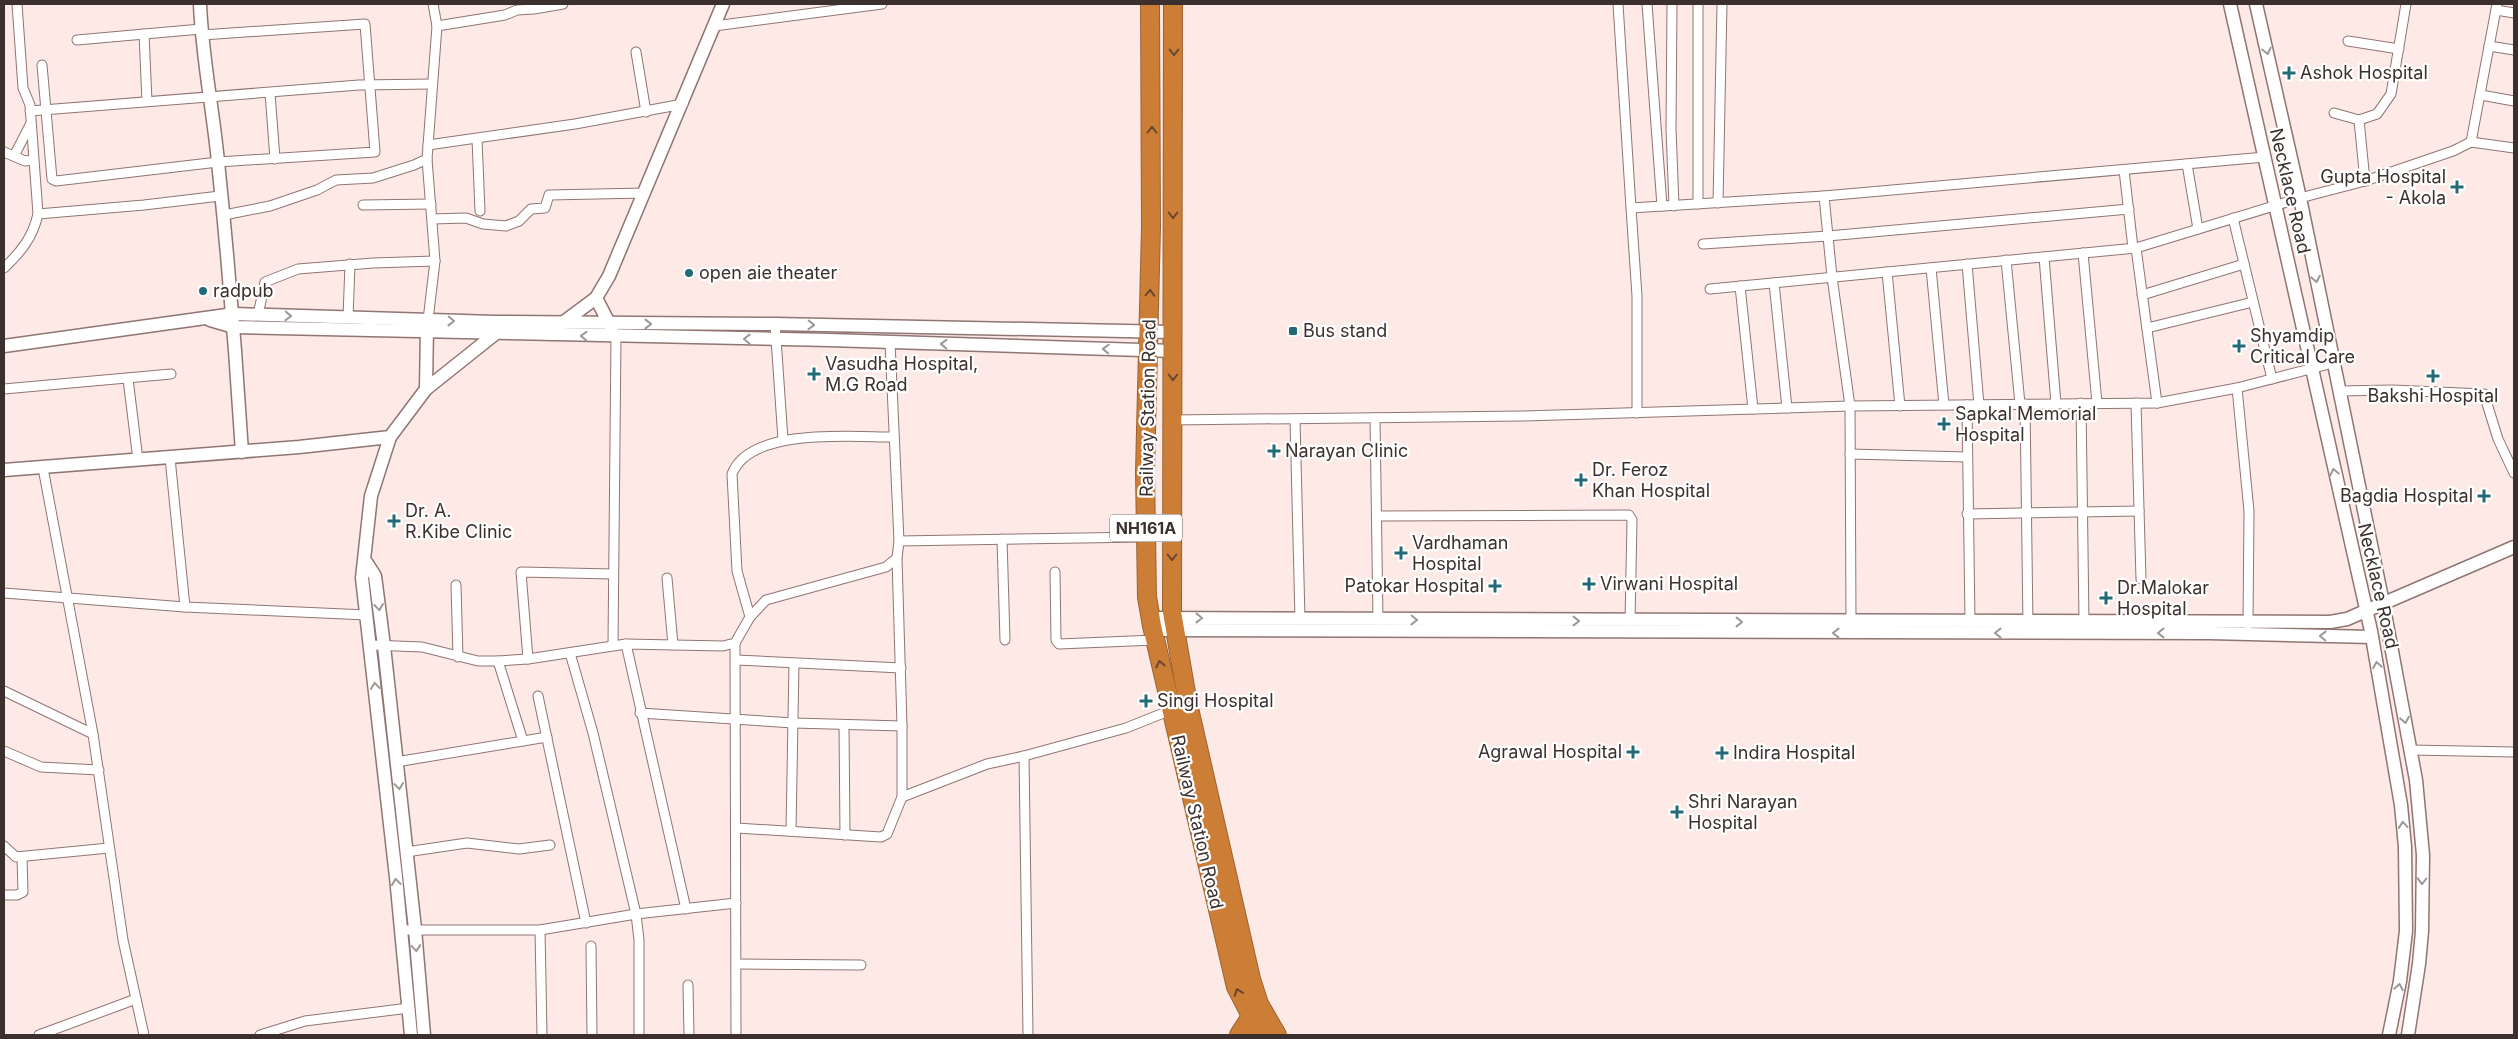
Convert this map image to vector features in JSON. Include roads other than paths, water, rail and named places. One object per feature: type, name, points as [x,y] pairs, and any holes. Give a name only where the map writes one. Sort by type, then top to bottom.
[{"type":"highway","name":"Railway Station Road","points":[[1150,4],[1152,160],[1148,333],[1147,597],[1171,710],[1236,987],[1254,1011],[1277,1035]]},
{"type":"highway","name":"Railway Station Road","points":[[1173,4],[1172,420],[1174,624],[1188,704],[1250,979],[1254,1011],[1261,1035]]},
{"type":"highway","points":[[1239,1035],[1254,1011]]},
{"type":"main road","points":[[200,4],[201,32],[218,162],[228,279],[234,321],[242,452]]},
{"type":"main road","points":[[549,334],[596,298],[609,276],[723,4]]},
{"type":"main road","name":"Necklace Road","points":[[2230,4],[2276,205],[2310,369],[2372,637],[2396,772],[2405,847],[2406,931],[2400,981],[2389,1035]]},
{"type":"main road","name":"Necklace Road","points":[[2256,4],[2300,198],[2383,603],[2415,771],[2423,855],[2422,931],[2420,964],[2408,1035]]},
{"type":"main road","points":[[596,298],[616,337]]},
{"type":"main road","points":[[234,321],[258,315],[348,318],[495,334],[775,339],[1173,351]]},
{"type":"main road","points":[[4,346],[205,319],[427,326],[562,323],[775,324],[1172,332]]},
{"type":"main road","points":[[426,389],[427,326]]},
{"type":"main road","points":[[424,1035],[415,929],[392,715],[377,645],[367,615],[362,578],[366,562],[371,496],[390,437],[426,389],[495,334]]},
{"type":"main road","points":[[4,470],[242,452],[390,437]]},
{"type":"main road","points":[[1153,630],[1174,624],[1300,619],[1970,622],[2028,628],[2084,622],[2248,624],[2330,622],[2347,619],[2514,547]]},
{"type":"main road","points":[[366,562],[375,576],[378,716],[411,1035]]},
{"type":"main road","points":[[1174,624],[2028,628],[2372,637]]},
{"type":"main road","points":[[378,716],[392,715]]},
{"type":"main road","points":[[2396,772],[2415,771]]},
{"type":"main road","points":[[2406,931],[2422,931]]},
{"type":"street","points":[[4,268],[24,247],[35,230],[38,214],[30,111],[23,88],[17,4]]},
{"type":"street","points":[[427,326],[435,261],[427,159],[437,26],[433,4]]},
{"type":"street","points":[[437,26],[505,15],[517,10],[534,10],[563,4]]},
{"type":"street","points":[[714,26],[882,4]]},
{"type":"street","points":[[1618,4],[1637,296],[1637,412]]},
{"type":"street","points":[[1647,4],[1662,206]]},
{"type":"street","points":[[1672,4],[1671,129],[1674,206]]},
{"type":"street","points":[[1698,4],[1698,204]]},
{"type":"street","points":[[1718,203],[1722,4]]},
{"type":"street","points":[[2334,113],[2358,120],[2377,114],[2390,94],[2406,4]]},
{"type":"street","points":[[2471,142],[2496,7],[2514,13]]},
{"type":"street","points":[[42,64],[52,179],[56,182],[218,162],[375,152],[368,85],[365,24],[144,34],[78,40]]},
{"type":"street","points":[[144,34],[147,102]]},
{"type":"street","points":[[2348,41],[2399,49]]},
{"type":"street","points":[[2489,46],[2514,50]]},
{"type":"street","points":[[636,52],[646,112]]},
{"type":"street","points":[[30,111],[368,85],[432,84]]},
{"type":"street","points":[[270,93],[275,159]]},
{"type":"street","points":[[2481,95],[2514,101]]},
{"type":"street","points":[[428,145],[646,112],[682,104]]},
{"type":"street","points":[[2358,120],[2365,181]]},
{"type":"street","points":[[14,156],[31,124]]},
{"type":"street","points":[[477,139],[480,211]]},
{"type":"street","points":[[1710,289],[2135,248],[2300,198],[2365,181],[2453,151],[2471,142],[2514,148]]},
{"type":"street","points":[[4,152],[25,161],[33,160]]},
{"type":"street","points":[[1631,208],[1824,196],[2265,157]]},
{"type":"street","points":[[224,215],[270,206],[317,190],[336,180],[373,178],[427,159]]},
{"type":"street","points":[[2187,164],[2198,229]]},
{"type":"street","points":[[2124,170],[2128,209],[2157,403]]},
{"type":"street","points":[[432,219],[466,218],[483,224],[506,226],[520,221],[531,210],[545,208],[549,195],[644,194]]},
{"type":"street","points":[[38,214],[220,196]]},
{"type":"street","points":[[1824,196],[1832,277],[1850,406],[1851,621]]},
{"type":"street","points":[[363,205],[431,204]]},
{"type":"street","points":[[1703,244],[1828,236],[2128,209]]},
{"type":"street","points":[[2233,218],[2272,379]]},
{"type":"street","points":[[2083,253],[2097,403]]},
{"type":"street","points":[[2044,257],[2056,404]]},
{"type":"street","points":[[2006,260],[2022,404],[2028,628]]},
{"type":"street","points":[[258,315],[265,282],[298,269],[350,264],[435,261]]},
{"type":"street","points":[[348,318],[350,264]]},
{"type":"street","points":[[1967,264],[1979,405]]},
{"type":"street","points":[[2142,295],[2244,264]]},
{"type":"street","points":[[1931,268],[1944,405]]},
{"type":"street","points":[[1887,272],[1900,406]]},
{"type":"street","points":[[1774,283],[1787,408]]},
{"type":"street","points":[[1740,286],[1753,409]]},
{"type":"street","points":[[2146,328],[2253,302]]},
{"type":"street","points":[[775,324],[784,440]]},
{"type":"street","points":[[613,645],[616,337]]},
{"type":"street","points":[[736,828],[884,836],[888,832],[902,797],[901,668],[897,558],[899,541],[890,342]]},
{"type":"street","points":[[1172,420],[1375,418],[1850,406],[2157,403],[2237,388],[2333,363]]},
{"type":"street","points":[[4,389],[171,374]]},
{"type":"street","points":[[128,379],[138,460]]},
{"type":"street","points":[[2237,388],[2249,511],[2248,624]]},
{"type":"street","points":[[2339,391],[2484,394],[2498,439],[2514,473]]},
{"type":"street","points":[[2081,403],[2084,622]]},
{"type":"street","points":[[2136,403],[2141,580]]},
{"type":"street","points":[[1967,405],[1967,514],[1970,622]]},
{"type":"street","points":[[1375,418],[1378,620]]},
{"type":"street","points":[[1295,419],[1300,619]]},
{"type":"street","points":[[750,617],[737,571],[732,474],[742,461],[761,447],[784,440],[893,437]]},
{"type":"street","points":[[1850,454],[1967,457]]},
{"type":"street","points":[[170,458],[185,607]]},
{"type":"street","points":[[43,468],[93,734],[123,940],[144,1035]]},
{"type":"street","points":[[1967,514],[2139,511]]},
{"type":"street","points":[[1376,516],[1629,515],[1632,520],[1630,621]]},
{"type":"street","points":[[899,541],[1146,537]]},
{"type":"street","points":[[1002,539],[1005,640]]},
{"type":"street","points":[[736,1035],[735,643],[750,617],[766,600],[886,567],[897,558]]},
{"type":"street","points":[[528,659],[522,572],[613,574]]},
{"type":"street","points":[[1055,572],[1056,640],[1059,644],[1153,630]]},
{"type":"street","points":[[667,578],[673,645]]},
{"type":"street","points":[[456,585],[458,657]]},
{"type":"street","points":[[4,593],[185,607],[367,615]]},
{"type":"street","points":[[377,645],[422,647],[478,661],[498,661],[528,659],[626,644],[716,646],[735,643]]},
{"type":"street","points":[[626,644],[640,713],[686,909]]},
{"type":"street","points":[[570,653],[593,733],[636,914],[639,940],[639,1035]]},
{"type":"street","points":[[736,660],[901,668]]},
{"type":"street","points":[[498,661],[523,741]]},
{"type":"street","points":[[791,831],[794,663]]},
{"type":"street","points":[[4,691],[93,734]]},
{"type":"street","points":[[538,696],[586,923]]},
{"type":"street","points":[[902,797],[987,764],[1024,756],[1126,728],[1171,710]]},
{"type":"street","points":[[640,713],[794,723],[902,726]]},
{"type":"street","points":[[844,725],[845,835]]},
{"type":"street","points":[[396,762],[547,737]]},
{"type":"street","points":[[2411,750],[2514,752]]},
{"type":"street","points":[[4,751],[41,767],[99,770]]},
{"type":"street","points":[[1024,756],[1028,1035]]},
{"type":"street","points":[[406,852],[467,843],[511,849],[550,845]]},
{"type":"street","points":[[4,846],[14,857],[109,848]]},
{"type":"street","points":[[4,895],[17,895],[23,892],[22,856]]},
{"type":"street","points":[[401,930],[540,930],[636,914],[736,903]]},
{"type":"street","points":[[540,930],[542,1035]]},
{"type":"street","points":[[591,946],[592,1035]]},
{"type":"street","points":[[736,964],[861,965]]},
{"type":"street","points":[[688,984],[689,1035]]},
{"type":"street","points":[[39,1035],[136,999]]},
{"type":"street","points":[[260,1035],[310,1020],[409,1008]]},
{"type":"place","name":"Ashok Hospital","points":[[2289,73]]},
{"type":"place","name":"Gupta Hospital - Akola","points":[[2457,187]]},
{"type":"place","name":"open aie theater","points":[[689,273]]},
{"type":"place","name":"radpub","points":[[203,291]]},
{"type":"place","name":"Bus stand","points":[[1293,331]]},
{"type":"place","name":"Shyamdip Critical Care","points":[[2239,346]]},
{"type":"place","name":"Vasudha Hospital, M.G Road","points":[[814,374]]},
{"type":"place","name":"Bakshi Hospital","points":[[2433,376]]},
{"type":"place","name":"Sapkal Memorial Hospital","points":[[1944,424]]},
{"type":"place","name":"Narayan Clinic","points":[[1274,451]]},
{"type":"place","name":"Dr. Feroz Khan Hospital","points":[[1581,480]]},
{"type":"place","name":"Bagdia Hospital","points":[[2484,496]]},
{"type":"place","name":"Dr. A. R.Kibe Clinic","points":[[394,521]]},
{"type":"place","name":"Vardhaman Hospital","points":[[1401,553]]},
{"type":"place","name":"Virwani Hospital","points":[[1589,584]]},
{"type":"place","name":"Patokar Hospital","points":[[1495,586]]},
{"type":"place","name":"Dr.Malokar Hospital","points":[[2106,598]]},
{"type":"place","name":"Singi Hospital","points":[[1146,701]]},
{"type":"place","name":"Agrawal Hospital","points":[[1633,752]]},
{"type":"place","name":"Indira Hospital","points":[[1722,753]]},
{"type":"place","name":"Shri Narayan Hospital","points":[[1677,812]]}]
